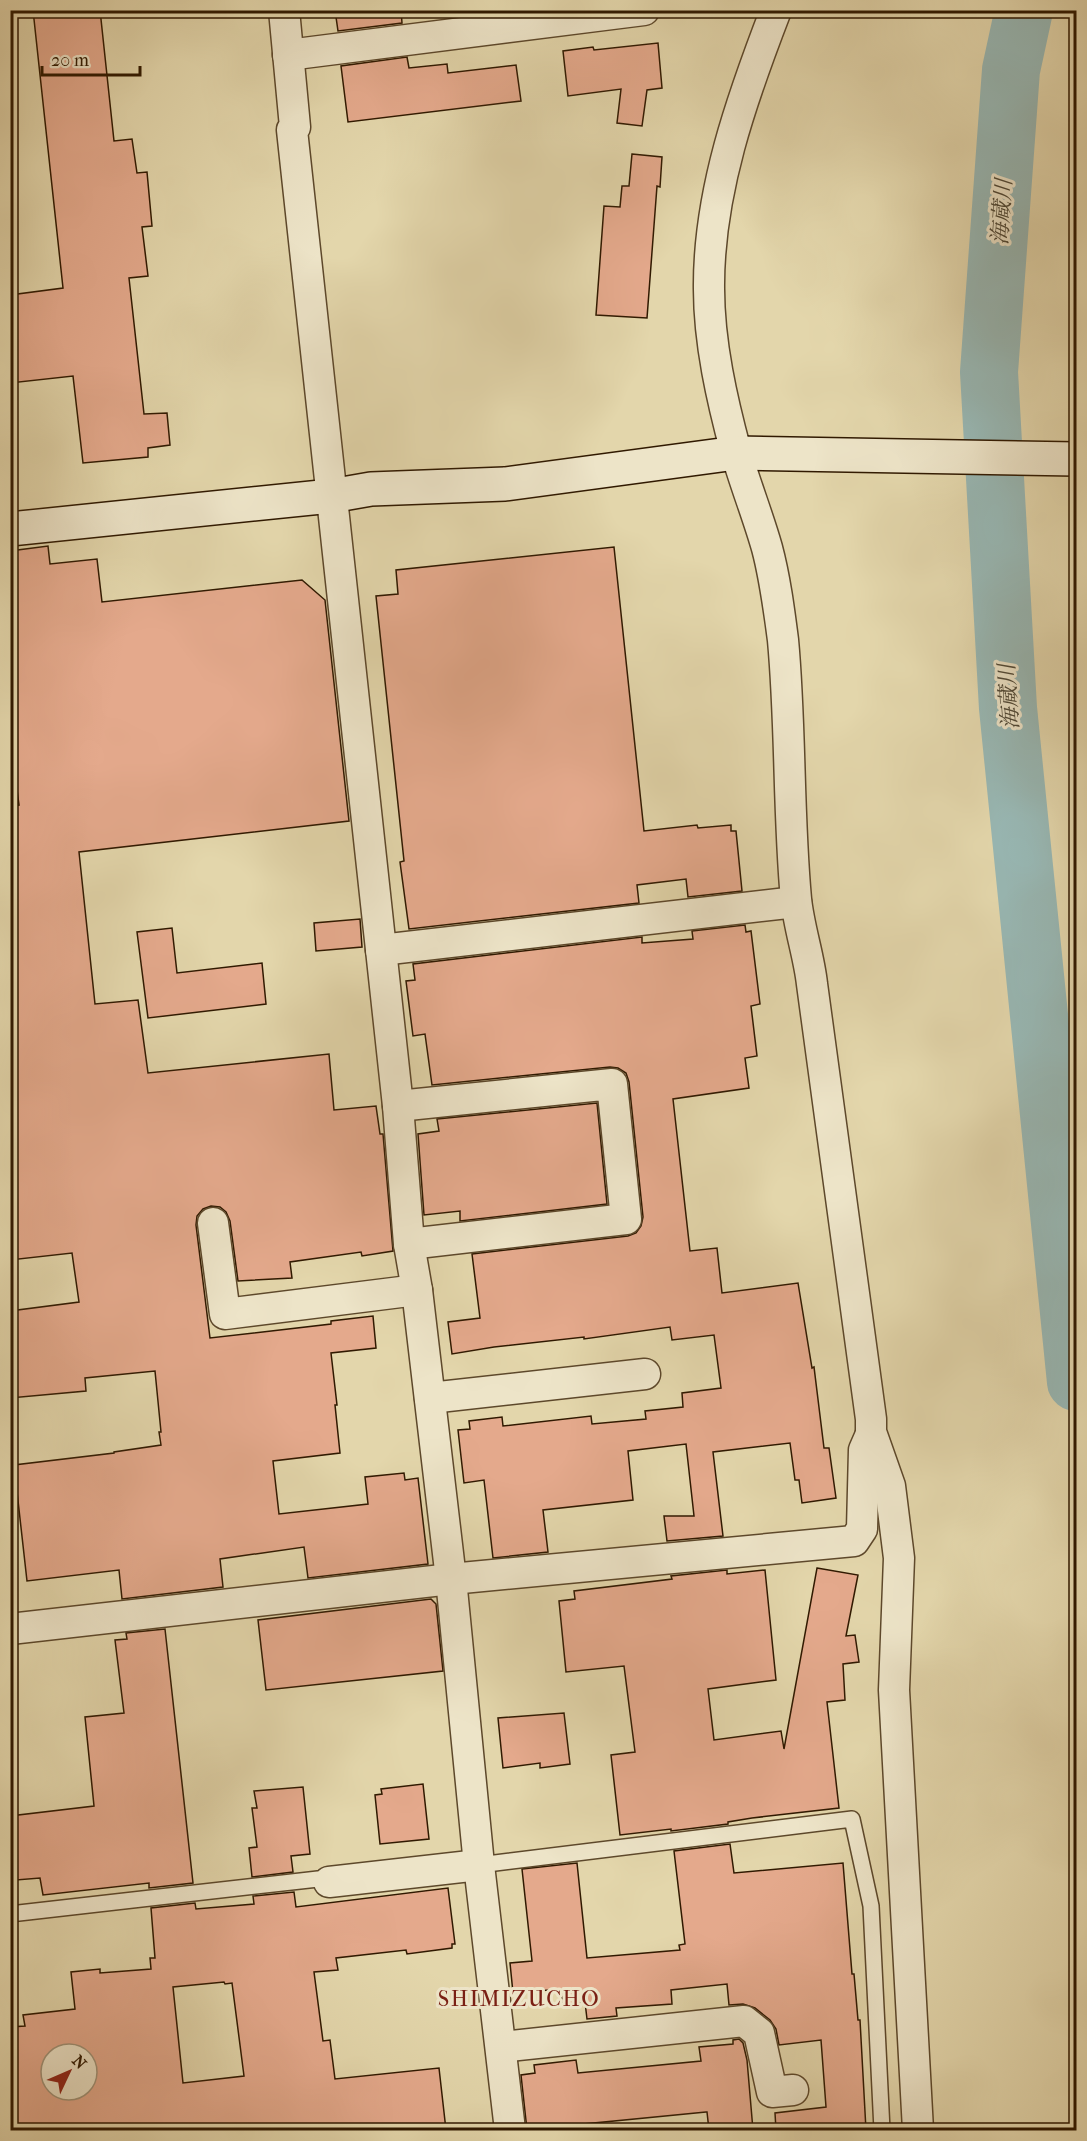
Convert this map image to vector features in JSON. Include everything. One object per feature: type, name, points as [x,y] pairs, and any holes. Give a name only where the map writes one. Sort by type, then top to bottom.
[{"type":"street","points":[[284,10],[296,126],[292,130],[398,1106],[409,1244],[417,1290],[451,1579],[479,1865],[510,2130]]},
{"type":"street","points":[[288,55],[644,10]]},
{"type":"street","points":[[776,10],[758,57],[720,186],[710,245],[709,291],[713,339],[747,452],[778,601],[783,645],[796,902],[811,972],[841,1213],[872,1419],[872,1432],[890,1486],[899,1558],[894,1690],[918,2130]]},
{"type":"street","points":[[10,529],[371,489],[505,484],[747,452],[1077,459]]},
{"type":"street","points":[[381,950],[796,902]]},
{"type":"street","points":[[398,1106],[612,1084],[626,1219],[409,1244]]},
{"type":"street","points":[[213,1223],[225,1314],[417,1290]]},
{"type":"street","points":[[430,1398],[645,1374]]},
{"type":"street","points":[[10,1629],[451,1579],[854,1542],[862,1529],[864,1450],[872,1432]]},
{"type":"street","points":[[328,1882],[479,1865]]},
{"type":"street","points":[[501,2048],[744,2020],[759,2033],[772,2092],[793,2090]]},
{"type":"lane","points":[[479,1865],[852,1819],[871,1906],[882,2130]]},
{"type":"lane","points":[[10,1914],[318,1879],[328,1882]]},
{"type":"building","points":[[33,10],[100,10],[114,141],[132,139],[137,173],[147,172],[152,226],[142,227],[148,276],[129,278],[144,414],[167,413],[170,445],[148,448],[148,457],[83,463],[73,376],[10,383],[10,295],[63,288]]},
{"type":"building","points":[[335,10],[401,10],[402,23],[338,31]]},
{"type":"building","points":[[658,43],[662,88],[647,90],[642,126],[617,123],[621,89],[568,96],[563,51]]},
{"type":"building","points":[[407,57],[409,68],[447,64],[448,73],[516,65],[521,101],[348,122],[341,66]]},
{"type":"building","points":[[632,154],[662,157],[660,187],[657,186],[647,318],[596,315],[604,206],[620,207],[622,186],[629,186]]},
{"type":"building","points":[[48,546],[50,564],[97,559],[102,602],[302,580],[325,600],[349,821],[79,852],[95,1004],[138,1000],[148,1073],[329,1054],[334,1110],[376,1106],[380,1134],[383,1134],[393,1251],[362,1256],[361,1252],[290,1262],[292,1278],[238,1281],[230,1221],[226,1212],[220,1207],[211,1206],[203,1209],[197,1216],[196,1225],[210,1338],[331,1324],[331,1321],[373,1316],[376,1348],[331,1353],[340,1453],[273,1461],[279,1514],[368,1504],[365,1477],[404,1473],[405,1480],[418,1478],[428,1564],[308,1578],[304,1547],[220,1559],[223,1587],[122,1599],[119,1570],[27,1581],[14,1465],[161,1445],[155,1371],[85,1378],[86,1391],[10,1398],[10,1311],[79,1302],[72,1253],[10,1260],[10,806],[19,805],[12,752],[17,751],[10,675],[10,551]]},
{"type":"building","points":[[614,547],[644,831],[697,825],[698,828],[731,825],[731,831],[736,831],[742,891],[688,897],[686,879],[637,885],[639,903],[409,929],[400,862],[404,861],[376,596],[398,594],[396,570]]},
{"type":"building","points":[[360,919],[362,947],[316,951],[314,923]]},
{"type":"building","points":[[745,925],[746,932],[751,931],[760,1004],[751,1006],[757,1056],[745,1058],[749,1088],[673,1099],[690,1251],[717,1248],[722,1293],[798,1283],[812,1368],[814,1367],[824,1448],[829,1448],[836,1498],[802,1503],[799,1480],[795,1480],[790,1443],[713,1452],[723,1536],[667,1541],[664,1516],[694,1516],[686,1444],[628,1451],[633,1500],[543,1510],[548,1552],[493,1558],[484,1480],[464,1483],[458,1430],[470,1429],[469,1421],[502,1417],[503,1426],[591,1416],[592,1424],[646,1419],[645,1411],[683,1407],[682,1393],[721,1388],[714,1335],[672,1340],[670,1327],[452,1354],[448,1322],[480,1318],[472,1254],[628,1236],[636,1233],[641,1226],[643,1217],[629,1082],[626,1073],[618,1068],[610,1067],[432,1085],[425,1034],[413,1036],[406,981],[415,980],[413,964],[642,937],[642,943],[693,939],[692,931]]},
{"type":"building","points":[[172,928],[177,973],[262,963],[266,1004],[148,1018],[137,932]]},
{"type":"building","points":[[597,1103],[607,1204],[460,1221],[460,1211],[424,1215],[418,1134],[439,1131],[437,1119]]},
{"type":"building","points":[[817,1568],[858,1575],[846,1636],[855,1635],[859,1662],[843,1664],[845,1700],[827,1702],[839,1808],[752,1818],[728,1822],[728,1824],[620,1835],[611,1755],[635,1752],[624,1666],[566,1672],[559,1601],[575,1599],[574,1591],[672,1579],[671,1576],[727,1570],[727,1574],[765,1570],[776,1680],[708,1689],[714,1740],[781,1731],[784,1749]]},
{"type":"building","points":[[431,1599],[436,1604],[443,1671],[266,1690],[258,1620]]},
{"type":"building","points":[[165,1629],[193,1883],[149,1888],[149,1883],[43,1895],[40,1878],[16,1880],[10,1816],[94,1806],[85,1717],[124,1713],[115,1640],[127,1639],[126,1633]]},
{"type":"building","points":[[564,1713],[570,1764],[540,1768],[540,1763],[503,1768],[498,1718]]},
{"type":"building","points":[[423,1784],[429,1839],[380,1844],[375,1795],[382,1794],[381,1789]]},
{"type":"building","points":[[303,1787],[310,1854],[291,1856],[293,1872],[252,1877],[249,1848],[257,1847],[252,1808],[257,1808],[254,1791]]},
{"type":"building","points":[[730,1844],[734,1873],[843,1863],[852,1974],[854,1974],[858,2020],[860,2020],[866,2130],[776,2130],[775,2113],[826,2107],[821,2040],[779,2045],[776,2029],[770,2020],[755,2008],[743,2004],[729,2005],[727,1984],[671,1990],[672,2004],[616,2008],[617,2016],[587,2019],[585,2002],[563,2005],[561,1989],[513,1993],[510,1963],[532,1961],[522,1869],[577,1863],[587,1958],[680,1950],[679,1945],[685,1944],[674,1851]]},
{"type":"building","points":[[448,1888],[455,1944],[452,1944],[452,1948],[407,1954],[406,1950],[336,1958],[338,1970],[314,1972],[323,2041],[330,2040],[335,2079],[439,2068],[446,2130],[10,2130],[10,2101],[14,2101],[10,2065],[10,2027],[25,2026],[23,2015],[75,2009],[71,1972],[100,1969],[100,1973],[151,1969],[150,1958],[155,1958],[151,1908],[195,1903],[196,1909],[254,1904],[253,1896],[294,1892],[296,1907]],"holes":[[[224,1982],[225,1984],[232,1983],[244,2076],[183,2083],[173,1987]]]},
{"type":"building","points":[[739,2039],[743,2043],[747,2060],[753,2130],[709,2130],[706,2112],[584,2124],[585,2128],[527,2130],[521,2075],[535,2073],[534,2065],[576,2060],[578,2073],[701,2061],[699,2047],[733,2044],[733,2040]]},
{"type":"waterway","name":"海蔵川","points":[[1024,10],[1011,70],[989,372],[1008,708],[1076,1382]]},
{"type":"district","name":"SHIMIZUCHO","points":[[519,1998]]}]
